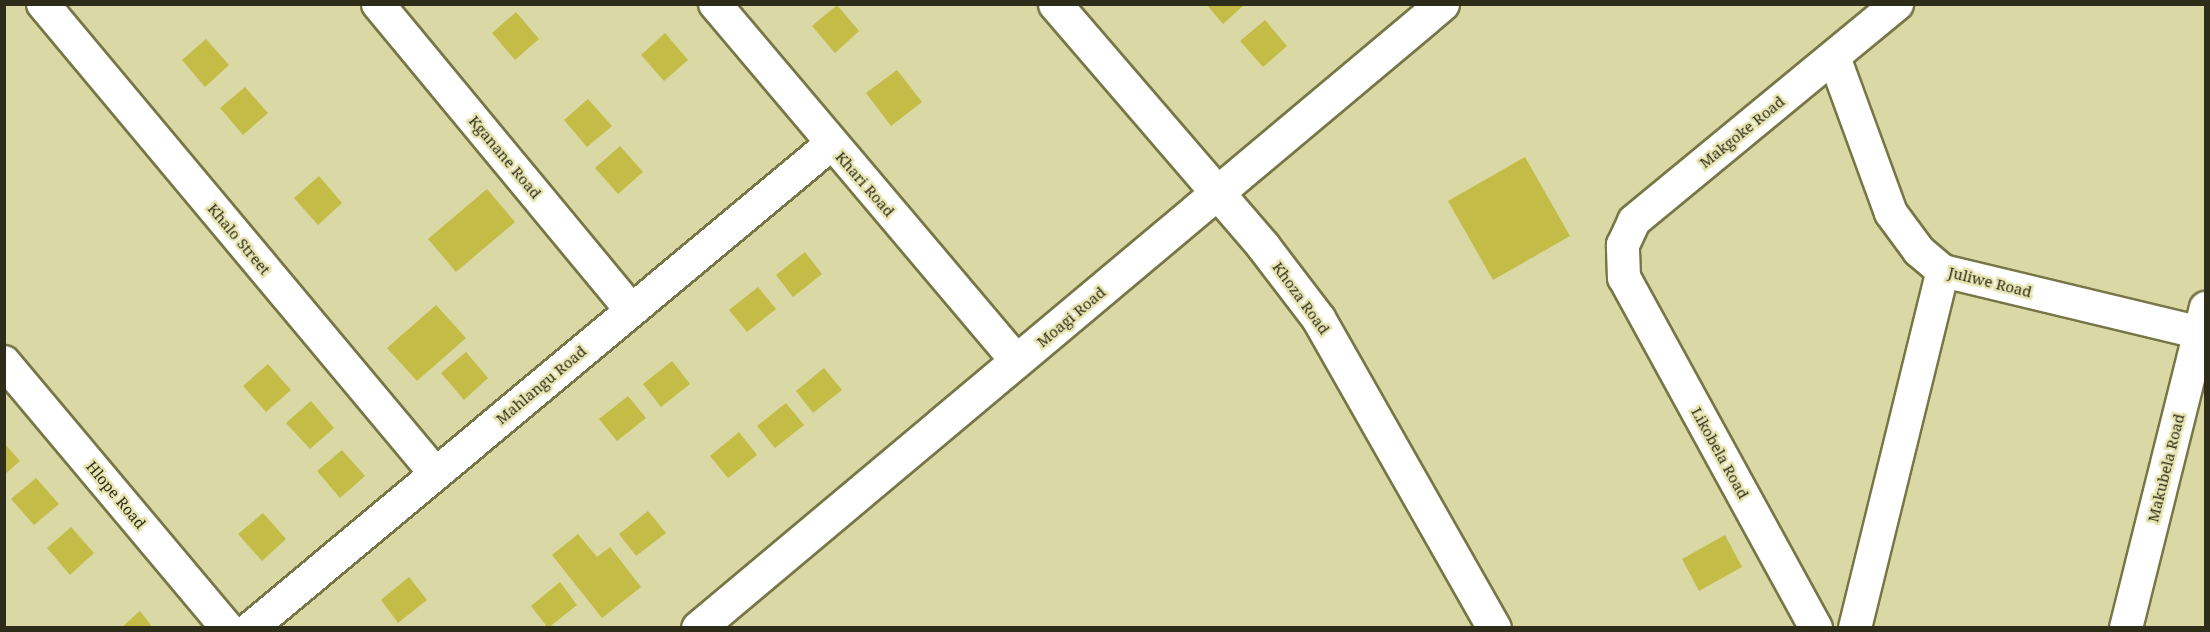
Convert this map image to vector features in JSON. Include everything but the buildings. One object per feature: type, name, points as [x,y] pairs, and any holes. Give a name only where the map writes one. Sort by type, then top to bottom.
[{"type":"street","name":"Khalo Street","points":[[42,4],[435,472]]},
{"type":"street","name":"Kganane Road","points":[[378,4],[632,310]]},
{"type":"street","name":"Khari Road","points":[[715,4],[1017,362]]},
{"type":"street","name":"Khoza Road","points":[[1055,4],[1216,195],[1263,246],[1318,318],[1494,627]]},
{"type":"street","name":"Moagi Road","points":[[698,627],[1442,4]]},
{"type":"street","name":"Makgoke Road","points":[[1624,278],[1623,245],[1634,221],[1897,4]]},
{"type":"street","name":"Juliwe Road","points":[[1834,57],[1891,213],[1919,251],[1943,271],[2204,325]]},
{"type":"street","name":"Mahlangu Road","points":[[251,627],[831,144]]},
{"type":"street","points":[[1855,627],[1943,271]]},
{"type":"street","name":"Likobela Road","points":[[1624,278],[1816,627]]},
{"type":"street","name":"Makubela Road","points":[[2126,627],[2204,325]]},
{"type":"street","name":"Hlope Road","points":[[4,362],[227,627]]}]
